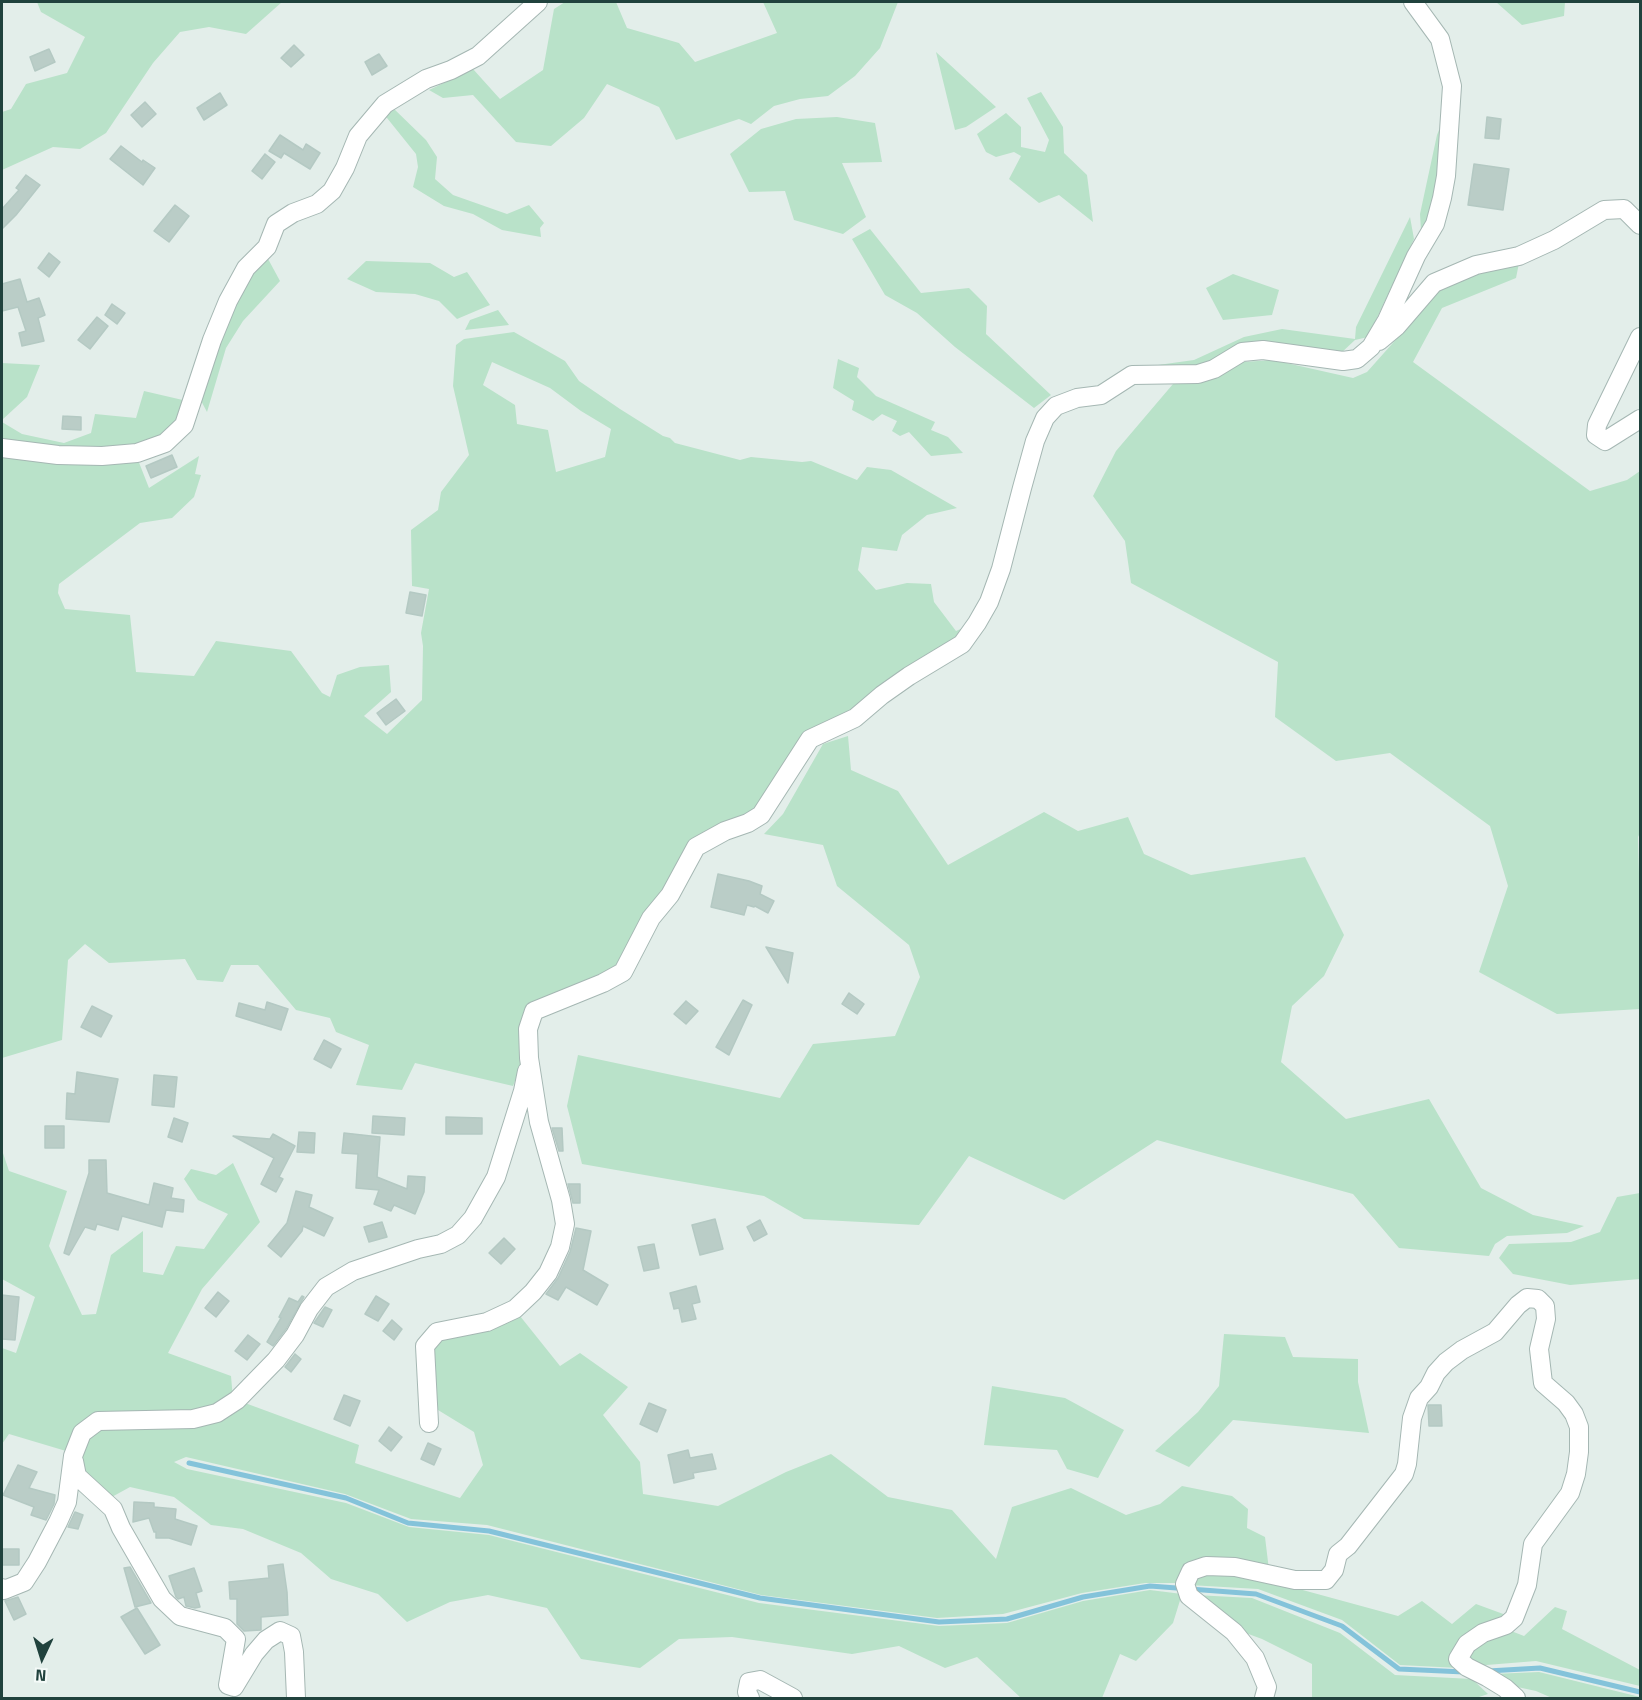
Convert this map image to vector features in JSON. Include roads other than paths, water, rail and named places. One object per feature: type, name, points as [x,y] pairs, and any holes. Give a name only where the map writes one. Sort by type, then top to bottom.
[{"type":"street","points":[[2,448],[58,455],[102,456],[137,453],[165,443],[184,425],[212,340],[228,301],[246,268],[267,247],[276,224],[293,213],[316,204],[332,191],[345,168],[358,136],[385,104],[426,79],[451,70],[478,56],[538,2]]},
{"type":"street","points":[[1371,347],[1387,320],[1416,256],[1435,224],[1446,176],[1452,86],[1440,39],[1413,2]]},
{"type":"street","points":[[429,1423],[425,1346],[437,1332],[487,1322],[515,1309],[548,1273],[560,1247],[565,1224],[561,1200],[539,1122],[529,1058],[528,1029],[534,1011],[624,972],[651,918],[670,895],[696,847],[761,815],[810,739],[855,718],[882,694],[962,644],[989,602],[1001,569],[1035,441],[1045,418],[1056,406],[1077,398],[1101,394],[1132,375],[1198,374],[1214,369],[1242,352],[1263,350],[1343,362],[1357,358],[1397,326],[1434,283],[1476,265],[1519,256],[1554,240],[1604,210],[1624,209],[1641,225]]},
{"type":"street","points":[[1641,337],[1597,425],[1596,435],[1605,441],[1641,420]]},
{"type":"street","points":[[2,1588],[4,1590],[24,1582],[47,1542],[67,1502],[72,1456],[82,1433],[98,1421],[193,1419],[217,1413],[237,1400],[276,1360],[326,1287],[353,1271],[418,1249],[441,1244],[458,1235],[473,1218],[496,1177],[523,1091],[529,1058]]},
{"type":"street","points":[[1264,1698],[1267,1687],[1255,1658],[1234,1632],[1189,1596],[1185,1584],[1191,1571],[1206,1566],[1235,1567],[1295,1580],[1326,1580],[1334,1570],[1338,1554],[1348,1546],[1404,1474],[1413,1418],[1419,1398],[1429,1387],[1436,1373],[1462,1350],[1495,1332],[1527,1298],[1538,1299],[1545,1306],[1546,1319],[1539,1349],[1544,1383],[1566,1403],[1574,1414],[1579,1428],[1580,1452],[1576,1474],[1570,1493],[1533,1544],[1527,1585],[1514,1618],[1506,1625],[1483,1634],[1467,1644],[1458,1659],[1467,1667],[1505,1688],[1516,1698]]},
{"type":"street","points":[[72,1456],[77,1476],[113,1509],[162,1599],[180,1616],[225,1628],[236,1640],[228,1685],[234,1687],[254,1654],[266,1640],[280,1631],[291,1636],[296,1698]]},
{"type":"street","points":[[750,1698],[747,1692],[749,1682],[760,1680],[793,1698]]},
{"type":"waterway","points":[[189,1463],[346,1498],[408,1523],[489,1531],[760,1598],[939,1622],[1007,1619],[1083,1597],[1150,1586],[1256,1594],[1342,1626],[1399,1669],[1464,1672]]},
{"type":"waterway","points":[[1488,1671],[1540,1668],[1640,1692]]}]
